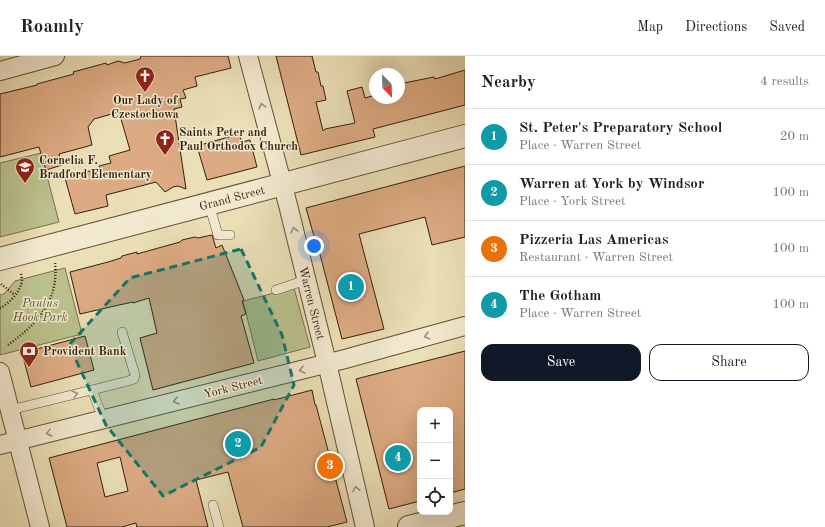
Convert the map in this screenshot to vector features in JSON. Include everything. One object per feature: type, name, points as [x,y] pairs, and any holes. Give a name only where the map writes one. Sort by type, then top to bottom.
[{"type":"street","points":[[0,71],[55,56]]},
{"type":"street","name":"Warren Street","points":[[248,56],[327,363],[366,527]]},
{"type":"street","name":"Grand Street","points":[[0,259],[465,136]]},
{"type":"street","name":"York Street","points":[[0,445],[327,363],[465,326]]},
{"type":"street","points":[[0,372],[40,527]]},
{"type":"street","points":[[409,527],[465,513]]},
{"type":"lane","points":[[209,204],[218,235],[230,235]]},
{"type":"lane","points":[[276,290],[306,280]]},
{"type":"lane","points":[[10,410],[134,379],[122,332]]},
{"type":"lane","points":[[92,390],[101,413],[102,420]]},
{"type":"lane","points":[[212,505],[219,527]]},
{"type":"path","points":[[8,345],[36,321],[48,305],[52,296],[55,278],[55,263]]},
{"type":"path","points":[[0,308],[5,306],[18,291],[22,281],[21,271]]},
{"type":"path","points":[[1,284],[15,295]]},
{"type":"highlighted area","points":[[241,249],[282,335],[294,385],[261,447],[163,496],[106,425],[69,345],[130,278]]},
{"type":"green space","points":[[41,153],[59,222],[0,237],[0,163]]},
{"type":"green space","name":"Paulus Hook Park","points":[[65,268],[82,334],[0,355],[0,295],[4,294],[15,281]]},
{"type":"green space","points":[[294,288],[310,347],[258,361],[243,301]]},
{"type":"building","points":[[141,56],[228,56],[231,68],[195,77],[197,86],[183,90],[186,98],[180,99],[182,107],[174,109],[186,189],[178,186],[165,192],[156,182],[106,195],[108,206],[75,214],[65,178],[100,168],[99,166],[111,163],[109,156],[130,150],[119,112],[94,119],[88,127],[92,145],[59,154],[62,165],[46,170],[39,147],[0,157],[0,94],[37,85],[74,74],[73,72],[106,63],[107,65],[118,61],[125,63],[140,59]]},
{"type":"building","points":[[276,56],[312,56],[321,86],[323,86],[326,100],[316,102],[323,131],[325,129],[355,123],[347,91],[362,87],[365,98],[369,97],[369,104],[405,104],[405,83],[434,77],[435,79],[465,70],[465,105],[373,129],[375,137],[301,155]]},
{"type":"building","points":[[239,134],[242,142],[250,140],[257,167],[207,180],[197,146]]},
{"type":"building","points":[[465,166],[465,237],[432,245],[425,217],[359,234],[384,329],[342,339],[316,239],[315,240],[306,208]]},
{"type":"building","points":[[212,235],[216,248],[222,245],[244,300],[242,301],[246,314],[241,316],[254,363],[153,390],[140,338],[157,333],[149,298],[133,303],[80,314],[70,272],[121,258],[122,256],[137,252],[137,254],[180,242],[182,240]]},
{"type":"building","points":[[85,336],[94,370],[31,387],[22,353]]},
{"type":"building","points":[[465,351],[465,489],[453,492],[453,407],[417,407],[417,502],[389,509],[356,379]]},
{"type":"building","points":[[312,390],[347,522],[327,527],[243,527],[228,472],[196,480],[208,527],[137,527],[136,523],[122,527],[67,527],[49,458]],"holes":[[[120,457],[128,491],[105,497],[97,463]]]},
{"type":"place","name":"Our Lady of Czestochowa","points":[[145,93]]},
{"type":"place","name":"Saints Peter and Paul Orthodox Church","points":[[165,156]]},
{"type":"place","name":"Cornelia F. Bradford Elementary","points":[[25,184]]},
{"type":"place","name":"St. Peter's Preparatory School","points":[[351,287]]},
{"type":"place","name":"Provident Bank","points":[[29,368]]},
{"type":"place","name":"Warren at York by Windsor","points":[[238,444]]},
{"type":"place","name":"The Gotham","points":[[398,458]]},
{"type":"place","name":"Pizzeria Las Americas","points":[[330,466]]}]
